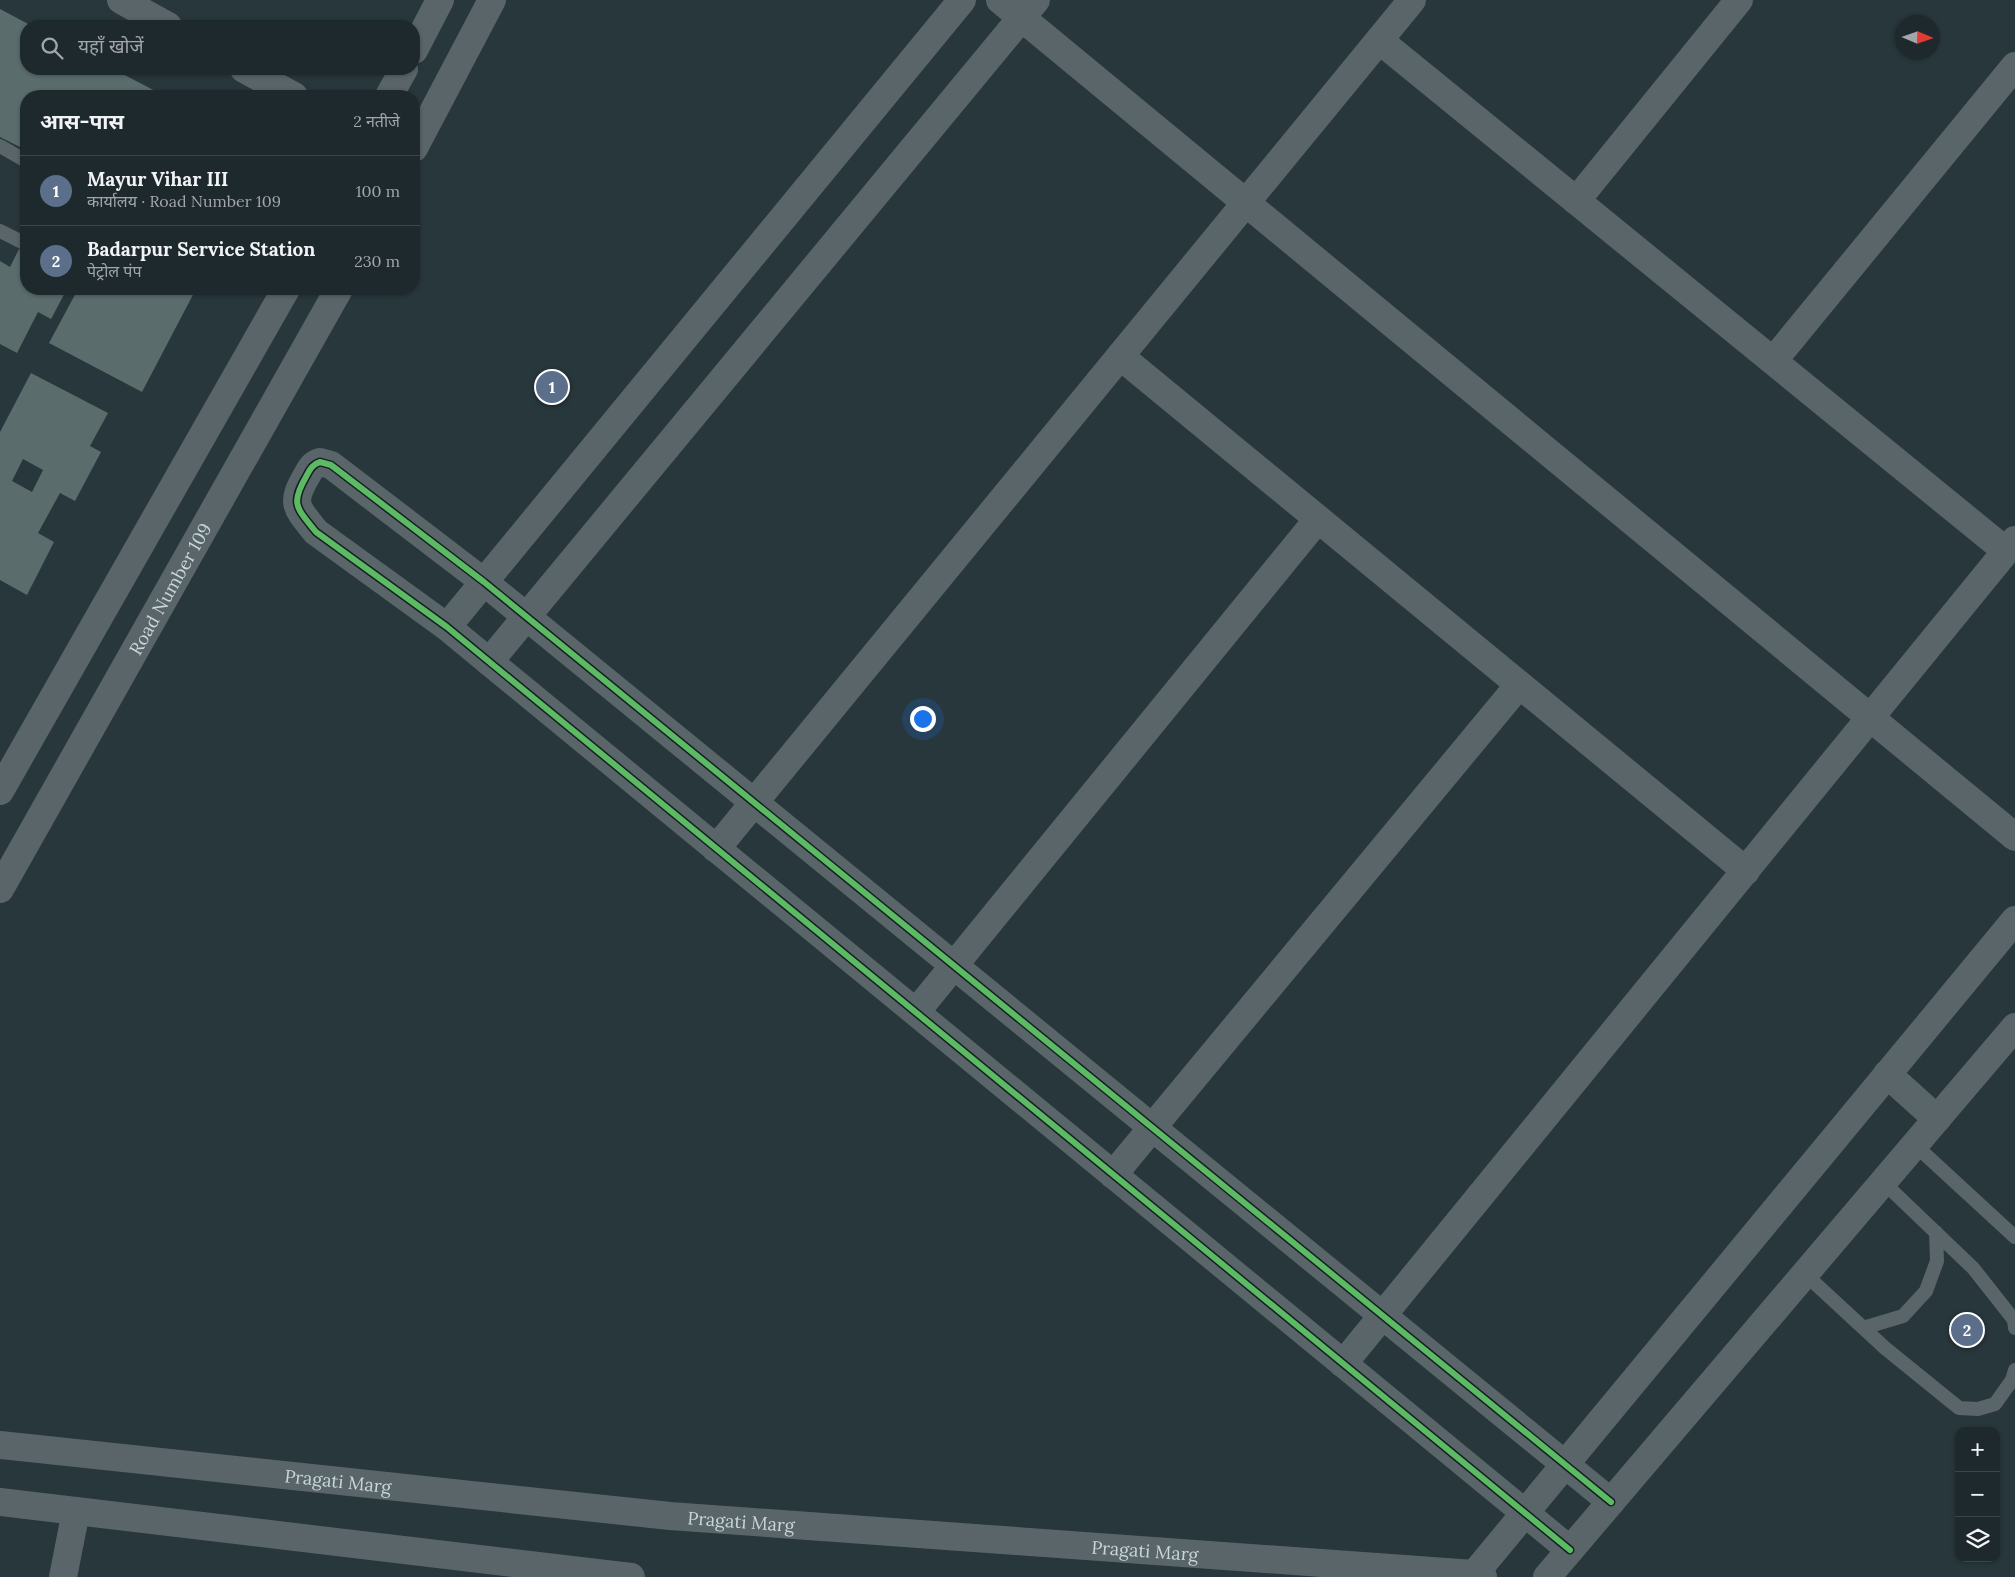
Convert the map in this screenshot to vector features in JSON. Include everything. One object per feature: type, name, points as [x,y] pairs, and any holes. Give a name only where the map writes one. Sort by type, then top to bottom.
[{"type":"street","points":[[121,0],[157,20]]},
{"type":"street","points":[[420,38],[440,0]]},
{"type":"street","points":[[420,137],[492,0]]},
{"type":"street","points":[[447,627],[962,0]]},
{"type":"street","points":[[1000,0],[1029,9],[1246,202],[2015,837]]},
{"type":"street","points":[[716,849],[1412,0]]},
{"type":"street","points":[[1576,201],[1739,0]]},
{"type":"street","points":[[489,662],[1029,9]]},
{"type":"street","points":[[1343,1364],[2010,545],[1773,361],[1379,40]]},
{"type":"street","points":[[1773,361],[2015,66]]},
{"type":"street","points":[[255,75],[283,90]]},
{"type":"street","points":[[392,90],[401,75]]},
{"type":"street","points":[[0,791],[283,295]]},
{"type":"street","name":"Road Number 109","points":[[0,889],[336,295]]},
{"type":"street","points":[[1120,356],[1746,871]]},
{"type":"street","points":[[1570,1550],[447,627],[316,532],[300,512],[296,498],[297,491],[312,466],[320,462],[331,465],[484,582],[1611,1502]]},
{"type":"street","points":[[916,1012],[1318,519]]},
{"type":"street","points":[[1113,1175],[1519,685]]},
{"type":"street","points":[[1476,1576],[1524,1513],[2015,920]]},
{"type":"street","points":[[1548,1577],[1914,1145],[2012,1037]]},
{"type":"street","points":[[1888,1074],[1937,1119]]},
{"type":"street","name":"Pragati Marg","points":[[0,1444],[670,1516],[1476,1576]]},
{"type":"street","points":[[0,1502],[631,1577]]},
{"type":"street","points":[[63,1577],[76,1510]]},
{"type":"lane","points":[[0,146],[20,158]]},
{"type":"lane","points":[[0,231],[20,241]]},
{"type":"lane","points":[[1914,1145],[2015,1237]]},
{"type":"lane","points":[[1883,1182],[1973,1268],[2014,1320],[2015,1328]]},
{"type":"lane","points":[[1863,1328],[1903,1316],[1926,1291],[1937,1261],[1936,1232]]},
{"type":"lane","points":[[1805,1274],[1885,1348],[1959,1408],[1978,1409],[1995,1404],[2012,1380],[2015,1370]]},
{"type":"building","points":[[0,9],[21,20],[20,75],[125,75],[153,90],[20,90],[20,147],[0,137]]},
{"type":"building","points":[[19,249],[20,295],[64,295],[51,319],[38,312],[17,353],[0,344],[0,261],[10,267]]},
{"type":"building","points":[[75,295],[193,295],[142,392],[49,343]]},
{"type":"building","points":[[31,373],[108,413],[90,446],[101,452],[75,501],[60,493],[38,533],[54,542],[27,595],[0,580],[0,432]],"holes":[[[23,459],[43,470],[32,492],[12,481]]]},
{"type":"cycle path","points":[[1570,1550],[447,627],[316,532],[300,511],[297,499],[298,493],[312,467],[320,462],[331,465],[484,582],[1611,1502]]},
{"type":"place","name":"Mayur Vihar III","points":[[552,387]]},
{"type":"place","name":"Badarpur Service Station","points":[[1967,1330]]}]
